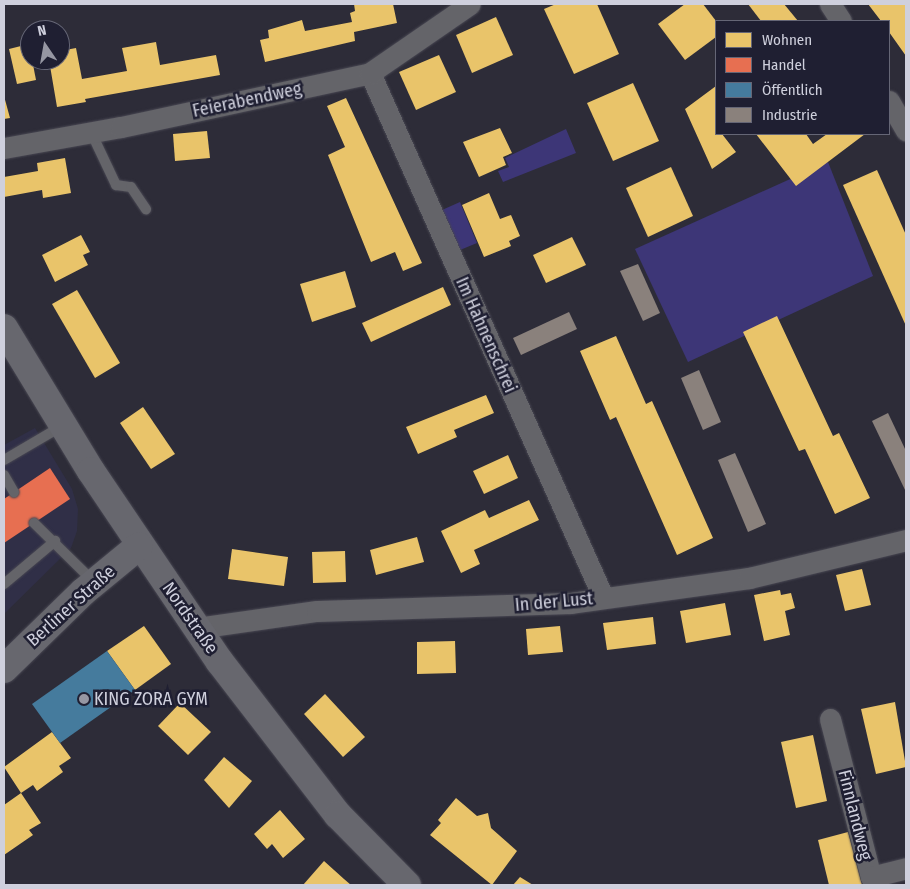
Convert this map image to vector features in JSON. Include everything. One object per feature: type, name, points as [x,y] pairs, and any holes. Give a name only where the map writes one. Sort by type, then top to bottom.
[{"type":"main road","name":"Nordstraße","points":[[4,328],[139,546],[197,628],[284,748],[338,815],[407,885]]},
{"type":"main road","name":"Berliner Straße","points":[[4,669],[94,583],[139,546]]},
{"type":"street","name":"Feierabendweg","points":[[4,148],[91,132],[370,73],[470,4]]},
{"type":"street","points":[[830,4],[840,20]]},
{"type":"street","name":"Im Hahnenschrei","points":[[370,73],[603,597]]},
{"type":"street","points":[[890,103],[906,130]]},
{"type":"street","name":"In der Lust","points":[[197,628],[317,611],[535,606],[749,578],[906,540]]},
{"type":"street","name":"Finnlandweg","points":[[830,718],[871,877],[906,868]]},
{"type":"lane","points":[[91,132],[116,185],[131,187],[146,209]]},
{"type":"lane","points":[[4,460],[63,426]]},
{"type":"lane","points":[[4,475],[14,492]]},
{"type":"lane","points":[[34,523],[55,541],[94,583]]},
{"type":"lane","points":[[4,584],[55,541]]},
{"type":"shaded area","points":[[566,129],[576,153],[503,182],[498,171],[509,167],[505,158]]},
{"type":"shaded area","points":[[828,162],[873,276],[688,362],[635,249]]},
{"type":"shaded area","points":[[460,202],[477,243],[460,250],[442,210]]},
{"type":"shaded area","points":[[35,428],[72,489],[78,509],[77,531],[71,548],[4,614],[4,445]]},
{"type":"building: Wohnen","points":[[354,4],[393,4],[397,23],[354,32],[355,41],[265,62],[260,40],[269,38],[268,30],[302,20],[305,31],[352,22],[350,13],[355,11]]},
{"type":"building: Wohnen","points":[[556,4],[597,4],[619,54],[574,74],[544,9]]},
{"type":"building: Wohnen","points":[[685,4],[703,4],[715,20],[715,38],[685,60],[658,24]]},
{"type":"building: Wohnen","points":[[748,4],[784,4],[797,20],[760,20]]},
{"type":"building: Wohnen","points":[[868,4],[906,4],[906,56],[890,33],[890,20],[880,20]]},
{"type":"building: Wohnen","points":[[496,17],[513,55],[472,73],[456,35]]},
{"type":"building: Wohnen","points":[[156,42],[160,65],[216,55],[220,75],[85,99],[86,102],[57,107],[51,70],[70,70],[70,49],[76,48],[82,79],[127,71],[122,48]]},
{"type":"building: Wohnen","points":[[20,46],[20,70],[34,70],[36,80],[17,84],[9,49]]},
{"type":"building: Wohnen","points":[[439,55],[456,92],[416,110],[399,72]]},
{"type":"building: Wohnen","points":[[633,83],[659,141],[613,161],[587,103]]},
{"type":"building: Wohnen","points":[[715,87],[715,135],[723,135],[736,152],[712,169],[685,109]]},
{"type":"building: Wohnen","points":[[4,96],[10,118],[4,119]]},
{"type":"building: Wohnen","points":[[346,98],[422,263],[403,271],[395,252],[371,262],[328,155],[345,147],[327,106]]},
{"type":"building: Wohnen","points":[[500,128],[512,153],[503,157],[506,165],[479,177],[463,142]]},
{"type":"building: Wohnen","points":[[207,131],[210,158],[175,161],[173,134]]},
{"type":"building: Wohnen","points":[[757,135],[807,135],[813,144],[826,135],[864,135],[796,186]]},
{"type":"building: Wohnen","points":[[65,158],[71,193],[43,198],[42,190],[4,197],[4,177],[38,171],[37,163]]},
{"type":"building: Wohnen","points":[[671,167],[693,216],[648,237],[626,188]]},
{"type":"building: Wohnen","points":[[877,170],[906,235],[906,326],[843,185]]},
{"type":"building: Wohnen","points":[[489,193],[500,219],[511,215],[520,236],[509,241],[511,246],[484,257],[462,205]]},
{"type":"building: Wohnen","points":[[81,235],[90,252],[83,255],[88,265],[55,282],[42,255]]},
{"type":"building: Wohnen","points":[[572,237],[586,265],[546,283],[533,255]]},
{"type":"building: Wohnen","points":[[345,271],[356,307],[312,322],[300,284]]},
{"type":"building: Wohnen","points":[[443,287],[451,305],[371,342],[362,323]]},
{"type":"building: Wohnen","points":[[77,290],[120,363],[95,378],[52,304]]},
{"type":"building: Wohnen","points":[[777,316],[833,436],[839,433],[870,498],[835,514],[805,449],[799,451],[743,332]]},
{"type":"building: Wohnen","points":[[616,336],[646,404],[652,401],[713,538],[677,555],[616,417],[610,420],[580,351]]},
{"type":"building: Wohnen","points":[[486,395],[494,413],[454,430],[457,437],[418,454],[406,427]]},
{"type":"building: Wohnen","points":[[143,407],[175,454],[151,469],[120,423]]},
{"type":"building: Wohnen","points":[[508,455],[518,478],[484,494],[473,471]]},
{"type":"building: Wohnen","points":[[529,500],[539,520],[474,550],[480,564],[461,573],[441,531],[485,510],[489,518]]},
{"type":"building: Wohnen","points":[[417,537],[424,562],[376,575],[370,550]]},
{"type":"building: Wohnen","points":[[232,549],[288,557],[284,586],[228,579]]},
{"type":"building: Wohnen","points":[[345,551],[346,582],[313,583],[312,552]]},
{"type":"building: Wohnen","points":[[862,569],[871,605],[845,611],[836,575]]},
{"type":"building: Wohnen","points":[[780,590],[781,595],[791,593],[795,608],[785,611],[790,635],[764,641],[754,595]]},
{"type":"building: Wohnen","points":[[725,603],[731,635],[686,643],[680,611]]},
{"type":"building: Wohnen","points":[[653,617],[656,644],[607,650],[603,623]]},
{"type":"building: Wohnen","points":[[144,626],[171,664],[135,690],[107,651]]},
{"type":"building: Wohnen","points":[[560,626],[563,652],[528,655],[526,629]]},
{"type":"building: Wohnen","points":[[455,641],[456,673],[417,674],[417,642]]},
{"type":"building: Wohnen","points":[[325,694],[365,737],[343,757],[304,714]]},
{"type":"building: Wohnen","points":[[895,702],[906,767],[876,774],[861,709]]},
{"type":"building: Wohnen","points":[[180,703],[211,732],[188,755],[158,726]]},
{"type":"building: Wohnen","points":[[52,732],[71,758],[59,766],[63,772],[37,791],[33,785],[21,793],[4,767]]},
{"type":"building: Wohnen","points":[[813,735],[827,801],[796,808],[781,742]]},
{"type":"building: Wohnen","points":[[224,757],[252,781],[229,808],[204,780]]},
{"type":"building: Wohnen","points":[[21,793],[41,823],[29,830],[33,835],[4,855],[4,805]]},
{"type":"building: Wohnen","points":[[456,798],[477,816],[488,813],[491,828],[517,851],[492,885],[430,835],[441,823],[438,820]]},
{"type":"building: Wohnen","points":[[280,810],[305,839],[283,858],[272,844],[267,849],[254,834]]},
{"type":"building: Wohnen","points":[[848,832],[862,885],[829,885],[818,840]]},
{"type":"building: Wohnen","points":[[324,861],[344,879],[351,885],[303,885]]},
{"type":"building: Wohnen","points":[[520,877],[533,885],[513,885]]},
{"type":"building: Handel","points":[[50,468],[70,499],[4,543],[4,499]]},
{"type":"building: Öffentlich","points":[[107,651],[135,690],[60,743],[32,704]]},
{"type":"building: Industrie","points":[[638,264],[660,313],[643,321],[620,271]]},
{"type":"building: Industrie","points":[[569,312],[577,329],[521,355],[513,338]]},
{"type":"building: Industrie","points":[[699,370],[721,422],[703,430],[681,378]]},
{"type":"building: Industrie","points":[[888,413],[906,451],[906,492],[872,421]]},
{"type":"building: Industrie","points":[[735,453],[766,524],[748,532],[718,460]]},
{"type":"place","name":"KING ZORA GYM","points":[[84,699]]}]
